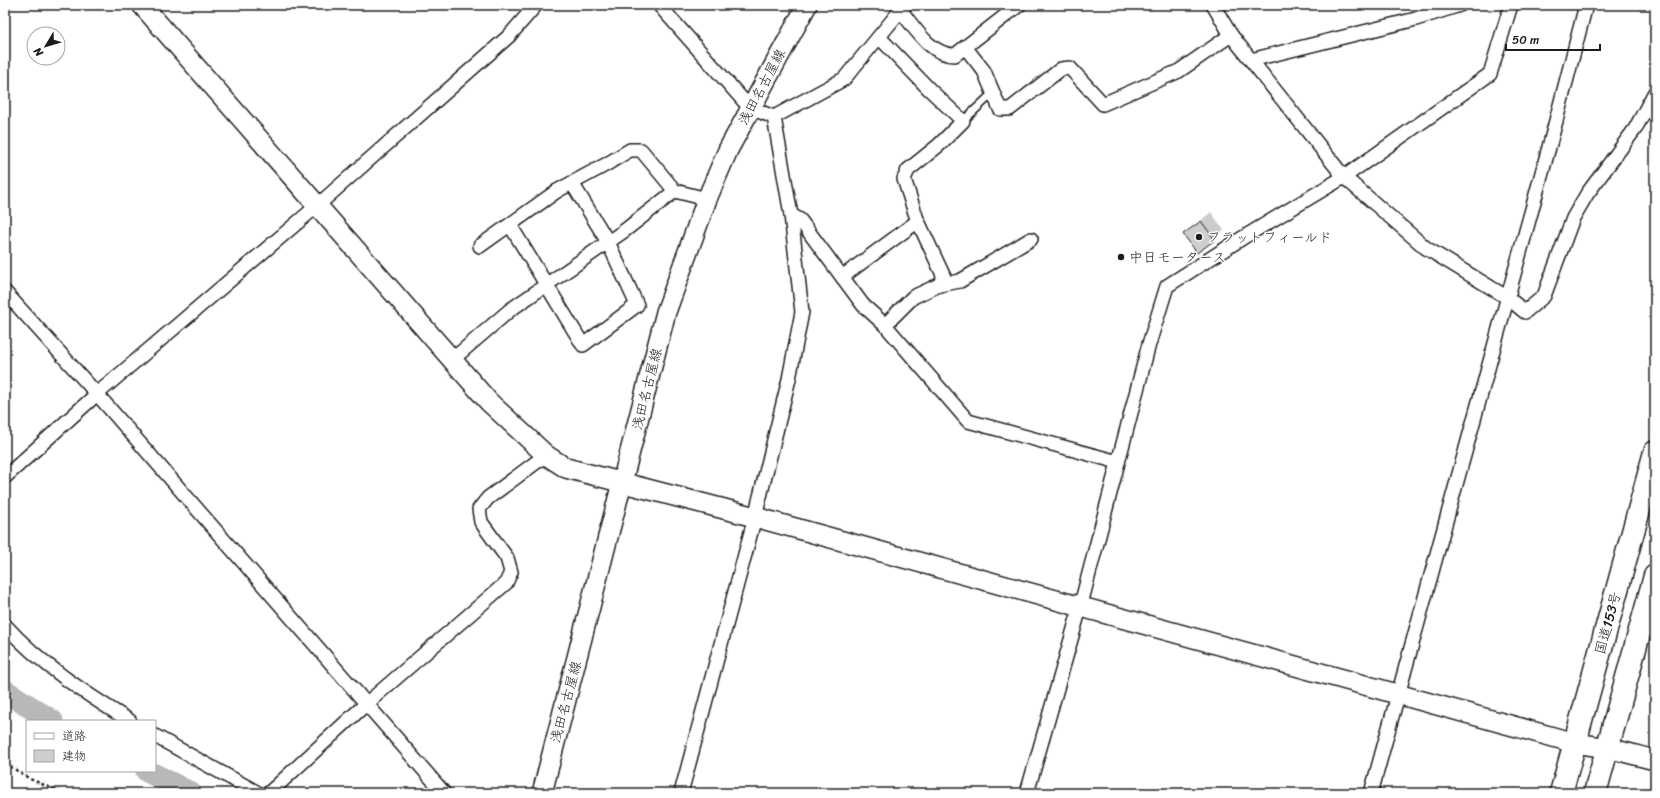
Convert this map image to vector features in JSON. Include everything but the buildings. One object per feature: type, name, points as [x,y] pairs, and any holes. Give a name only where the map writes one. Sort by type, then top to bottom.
[{"type":"highway","name":"国道153号","points":[[1561,793],[1655,452]]},
{"type":"highway","points":[[1595,793],[1655,576]]},
{"type":"street","points":[[142,5],[489,402],[546,455],[566,468],[755,517],[1080,608],[1399,693],[1575,743],[1608,748],[1655,760]]},
{"type":"street","points":[[5,477],[97,394],[318,205],[509,36],[536,5]]},
{"type":"street","points":[[658,5],[750,108],[774,117],[844,79],[903,8],[934,50],[940,53],[955,56],[1019,5]]},
{"type":"street","name":"浅田名古屋線","points":[[542,793],[623,484],[666,312],[707,199],[728,150],[807,5]]},
{"type":"street","points":[[1213,5],[1231,35],[1344,177],[1426,248],[1508,298],[1525,312],[1544,296],[1573,218],[1587,194],[1635,129],[1655,92]]},
{"type":"street","points":[[1251,60],[1416,19],[1460,5]]},
{"type":"street","points":[[1027,793],[1080,608],[1149,344],[1167,286],[1244,237],[1344,177],[1490,74],[1511,5]]},
{"type":"street","points":[[1371,793],[1508,298],[1586,5]]},
{"type":"street","points":[[965,47],[984,71],[1000,109],[1010,109],[1061,70],[1070,68],[1103,104],[1179,71],[1231,35]]},
{"type":"street","points":[[879,37],[929,89],[964,121],[939,145],[908,170],[904,179],[918,221],[944,277],[939,285]]},
{"type":"street","points":[[681,793],[755,517],[789,379],[802,312],[791,215],[774,117]]},
{"type":"street","points":[[480,246],[557,191],[630,150],[642,150],[675,192],[707,199]]},
{"type":"street","points":[[510,225],[583,345],[637,305],[608,242],[572,183]]},
{"type":"street","points":[[453,359],[510,310],[608,242],[675,192]]},
{"type":"street","points":[[791,215],[800,220],[863,304],[885,325],[968,421],[1118,462]]},
{"type":"street","points":[[842,277],[918,221]]},
{"type":"street","points":[[885,325],[913,297],[939,285],[960,282],[1031,239]]},
{"type":"street","points":[[5,292],[97,394],[444,793]]},
{"type":"street","points":[[268,793],[366,704],[506,583],[511,572],[507,558],[481,522],[479,509],[488,498],[546,455]]},
{"type":"street","points":[[5,625],[41,658],[88,695],[128,720]]},
{"type":"street","points":[[156,737],[258,793]]},
{"type":"lane","points":[[964,121],[993,93]]},
{"type":"path","points":[[5,763],[30,779],[63,793]]},
{"type":"waterway","points":[[5,691],[50,720]]},
{"type":"waterway","points":[[149,772],[190,793]]},
{"type":"place","name":"フラットフィールド","points":[[1199,237]]},
{"type":"place","name":"中日モータース","points":[[1121,257]]}]
